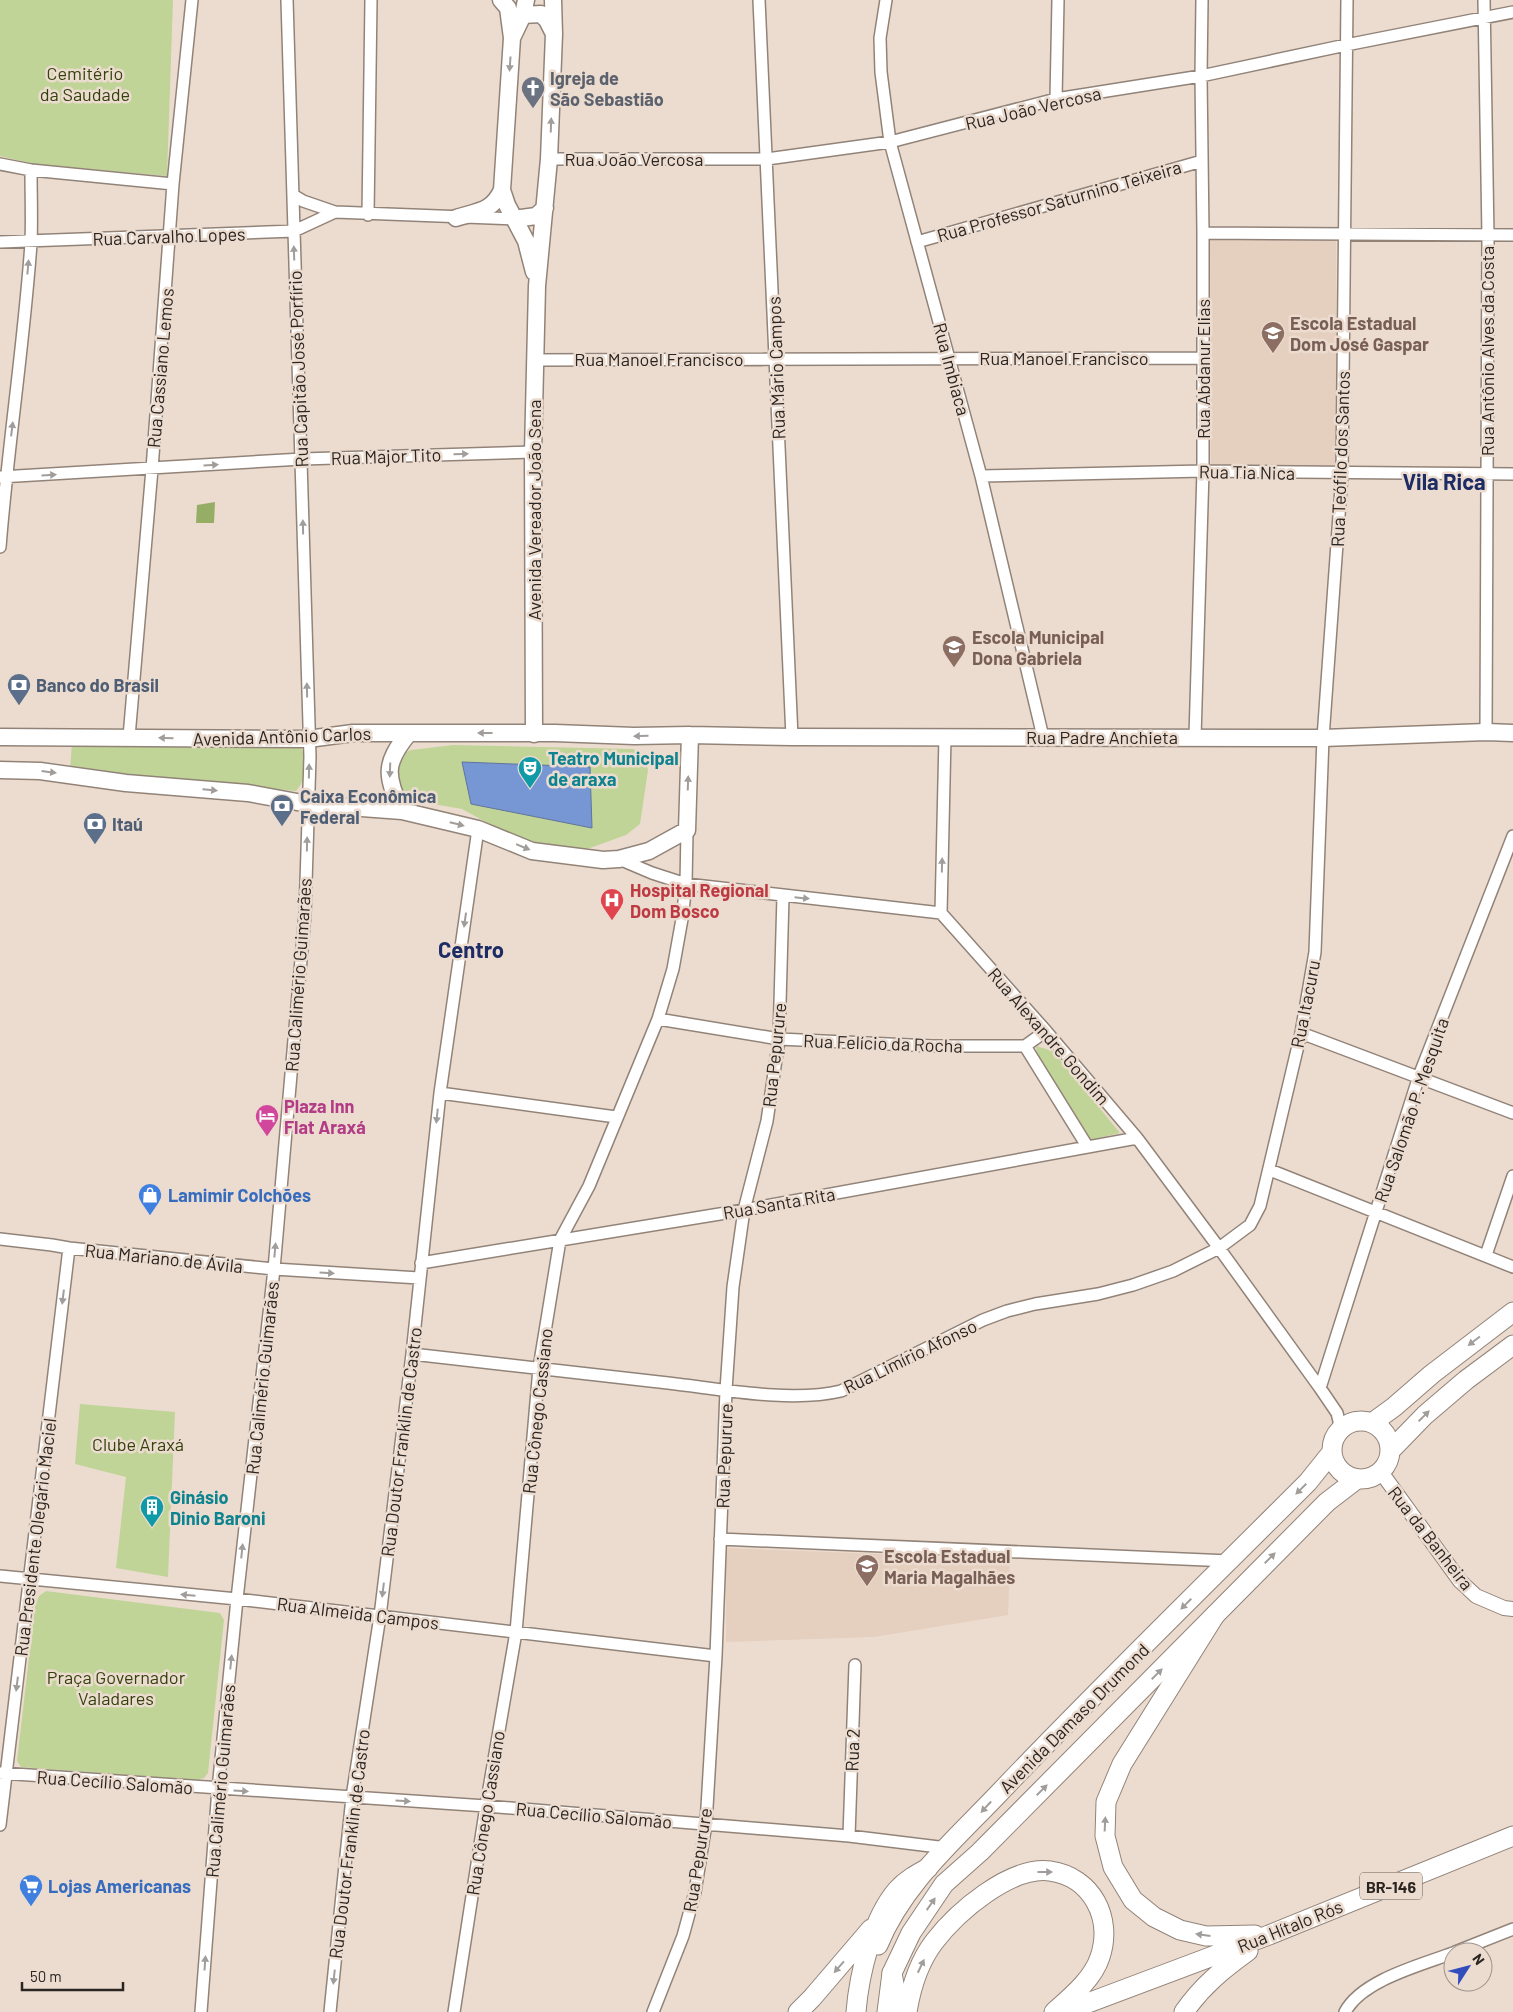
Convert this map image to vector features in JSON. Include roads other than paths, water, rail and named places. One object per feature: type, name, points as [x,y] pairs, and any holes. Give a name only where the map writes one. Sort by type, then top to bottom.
[{"type":"main road","points":[[501,0],[508,8],[512,38]]},
{"type":"main road","name":"Avenida Vereador João Sena","points":[[534,734],[533,452],[537,286],[549,159],[554,34],[553,0]]},
{"type":"main road","points":[[524,7],[541,14],[548,20],[554,34]]},
{"type":"main road","name":"Avenida Vereador João Sena","points":[[524,7],[512,38],[502,190],[526,241],[537,286]]},
{"type":"main road","points":[[456,218],[488,208],[497,201],[502,190]]},
{"type":"main road","points":[[514,219],[536,216],[545,208]]},
{"type":"main road","name":"Rua Padre Anchieta","points":[[534,734],[792,737],[1323,738],[1486,732],[1513,734]]},
{"type":"main road","name":"Avenida Antônio Carlos","points":[[0,737],[308,738],[353,733],[534,734]]},
{"type":"main road","points":[[402,811],[391,787],[390,762],[398,746],[409,733]]},
{"type":"main road","points":[[0,770],[40,771],[126,783],[248,793],[308,804],[402,811],[478,829],[532,851],[603,860],[619,859],[649,851],[687,830],[690,735]]},
{"type":"main road","points":[[1372,1423],[1394,1407],[1446,1362],[1513,1312]]},
{"type":"main road","points":[[1390,1451],[1425,1415],[1466,1380],[1513,1345]]},
{"type":"main road","points":[[1356,1421],[1372,1423],[1378,1426],[1388,1437],[1389,1459],[1381,1472],[1365,1479],[1357,1479],[1343,1472],[1338,1467],[1332,1452],[1333,1444],[1341,1429],[1356,1421]]},
{"type":"main road","name":"Avenida Damaso Drumond","points":[[866,2012],[869,1978],[877,1946],[885,1928],[910,1887],[1036,1754],[1308,1482],[1332,1452]]},
{"type":"main road","name":"Avenida Damaso Drumond","points":[[886,2012],[892,1973],[911,1933],[944,1884],[980,1852],[1327,1502],[1357,1479]]},
{"type":"main road","points":[[1215,1616],[1122,1764],[1106,1802],[1105,1836],[1113,1867],[1133,1900],[1154,1917],[1180,1930],[1206,1936],[1269,1935]]},
{"type":"main road","name":"Rua Hítalo Rós","points":[[1064,2012],[1269,1935],[1513,1836]]},
{"type":"main road","points":[[856,2012],[862,1972],[871,1942],[890,1899],[898,1889],[916,1874],[928,1868]]},
{"type":"main road","points":[[907,2012],[910,1992],[921,1964],[934,1942],[955,1920],[979,1898],[1003,1882],[1030,1872],[1049,1871],[1071,1876],[1087,1888],[1100,1908],[1104,1935],[1100,1958],[1086,1981],[1054,2012]]},
{"type":"main road","points":[[798,2012],[845,1961],[882,1916]]},
{"type":"main road","points":[[1184,2012],[1200,1990],[1220,1970],[1269,1935]]},
{"type":"main road","points":[[892,1973],[899,2012]]},
{"type":"street","name":"Rua Cassiano Lemos","points":[[129,737],[174,184],[192,0]]},
{"type":"street","name":"Rua Capitão José Porfírio","points":[[287,0],[302,459],[308,804]]},
{"type":"street","points":[[368,215],[371,0]]},
{"type":"street","name":"Rua Mário Campos","points":[[759,0],[792,737]]},
{"type":"street","name":"Rua Imbiaca","points":[[886,0],[880,38],[890,142],[981,476],[1043,737]]},
{"type":"street","points":[[1056,99],[1058,0]]},
{"type":"street","name":"Rua Abdanur Elias","points":[[1195,737],[1203,471],[1204,233],[1200,76],[1202,0]]},
{"type":"street","name":"Rua Teófilo dos Santos","points":[[1323,738],[1342,474],[1346,0]]},
{"type":"street","name":"Rua Antônio Alves da Costa","points":[[1484,0],[1488,236],[1486,732]]},
{"type":"street","name":"Rua João Vercosa","points":[[549,159],[767,159],[890,142],[1056,99],[1200,76],[1513,12]]},
{"type":"street","name":"Rua Professor Saturnino Teixeira","points":[[916,242],[1202,161]]},
{"type":"street","points":[[0,164],[30,170],[174,184]]},
{"type":"street","points":[[0,547],[3,477],[18,382],[31,241],[30,170]]},
{"type":"street","name":"Rua Carvalho Lopes","points":[[293,195],[303,201],[335,212],[368,215],[514,219]]},
{"type":"street","name":"Rua Carvalho Lopes","points":[[0,242],[294,230],[335,212]]},
{"type":"street","points":[[1204,233],[1513,236]]},
{"type":"street","name":"Rua Manoel Francisco","points":[[536,360],[1202,358]]},
{"type":"street","name":"Rua Major Tito","points":[[3,477],[302,459],[533,452]]},
{"type":"street","name":"Rua Tia Nica","points":[[981,476],[1203,471],[1342,474],[1513,474]]},
{"type":"street","points":[[619,859],[652,874],[686,884],[941,914],[945,737]]},
{"type":"street","name":"Rua Itacuru","points":[[1219,1248],[1250,1225],[1260,1206],[1301,1033],[1315,952],[1323,738]]},
{"type":"street","name":"Rua Calimério Guimarães","points":[[201,2012],[218,1789],[274,1269],[305,914],[308,804]]},
{"type":"street","name":"Rua Doutor Franklin de Castro","points":[[330,2012],[352,1797],[380,1616],[412,1354],[440,1093],[478,829]]},
{"type":"street","name":"Rua Cônego Cassiano","points":[[454,2012],[486,1806],[516,1632],[539,1368],[560,1240],[589,1186],[658,1019],[673,969],[682,919],[686,884],[687,830]]},
{"type":"street","name":"Rua Salomão P. Mesquita","points":[[1320,1388],[1419,1076],[1513,836]]},
{"type":"street","name":"Rua Pepurure","points":[[653,2012],[683,1936],[695,1892],[706,1824],[716,1656],[726,1390],[732,1287],[744,1210],[767,1122],[779,1039],[783,896]]},
{"type":"street","name":"Rua Alexandre Gondim","points":[[941,914],[1137,1138],[1320,1388],[1337,1413],[1341,1429]]},
{"type":"street","name":"Rua Felício da Rocha","points":[[658,1019],[779,1039],[932,1046],[1025,1046]]},
{"type":"street","points":[[1046,1032],[1025,1046],[1087,1146]]},
{"type":"street","points":[[1301,1033],[1513,1113]]},
{"type":"street","points":[[440,1093],[616,1117]]},
{"type":"street","name":"Rua Santa Rita","points":[[421,1263],[744,1210],[1137,1138]]},
{"type":"street","points":[[1270,1170],[1513,1267]]},
{"type":"street","points":[[1486,1255],[1513,1176]]},
{"type":"street","name":"Rua Mariano de Ávila","points":[[0,1239],[274,1269],[419,1278]]},
{"type":"street","name":"Rua Presidente Olegário Maciel","points":[[0,1825],[3,1774],[30,1580],[69,1248]]},
{"type":"street","name":"Rua Limírio Afonso","points":[[412,1354],[726,1390],[798,1397],[822,1395],[841,1391],[983,1320],[1026,1306],[1098,1294],[1133,1285],[1173,1271],[1219,1248]]},
{"type":"street","name":"Rua da Banheira","points":[[1381,1472],[1460,1581],[1476,1596],[1504,1608],[1513,1609]]},
{"type":"street","points":[[720,1539],[1229,1562]]},
{"type":"street","name":"Rua Almeida Campos","points":[[0,1576],[237,1599],[716,1656]]},
{"type":"street","name":"Rua 2","points":[[850,1836],[855,1665]]},
{"type":"street","name":"Rua Cecílio Salomão","points":[[3,1774],[486,1806],[850,1836],[947,1848]]},
{"type":"street","points":[[1481,1942],[1513,1930]]},
{"type":"street","points":[[1345,2012],[1354,2000],[1381,1982],[1443,1957]]},
{"type":"water","points":[[462,762],[590,767],[592,828],[471,804]]},
{"type":"place","name":"Igreja de São Sebastião","points":[[533,109]]},
{"type":"place","name":"Escola Estadual Dom José Gaspar","points":[[1273,354]]},
{"type":"place","name":"Escola Municipal Dona Gabriela","points":[[954,668]]},
{"type":"place","name":"Banco do Brasil","points":[[19,706]]},
{"type":"place","name":"Teatro Municipal de araxa","points":[[530,789]]},
{"type":"place","name":"Caixa Econômica Federal","points":[[282,827]]},
{"type":"place","name":"Itaú","points":[[95,845]]},
{"type":"place","name":"Hospital Regional Dom Bosco","points":[[612,921]]},
{"type":"place","name":"Plaza Inn Flat Araxá","points":[[267,1137]]},
{"type":"place","name":"Lamimir Colchões","points":[[150,1216]]},
{"type":"place","name":"Ginásio Dinio Baroni","points":[[152,1528]]},
{"type":"place","name":"Escola Estadual Maria Magalhães","points":[[867,1587]]},
{"type":"place","name":"Lojas Americanas","points":[[31,1907]]},
{"type":"district","name":"Vila Rica","points":[[1444,481]]},
{"type":"district","name":"Centro","points":[[471,949]]},
{"type":"park label","name":"Cemitério da Saudade","points":[[85,83]]},
{"type":"park label","name":"Clube Araxá","points":[[138,1444]]},
{"type":"park label","name":"Praça Governador Valadares","points":[[116,1687]]}]
